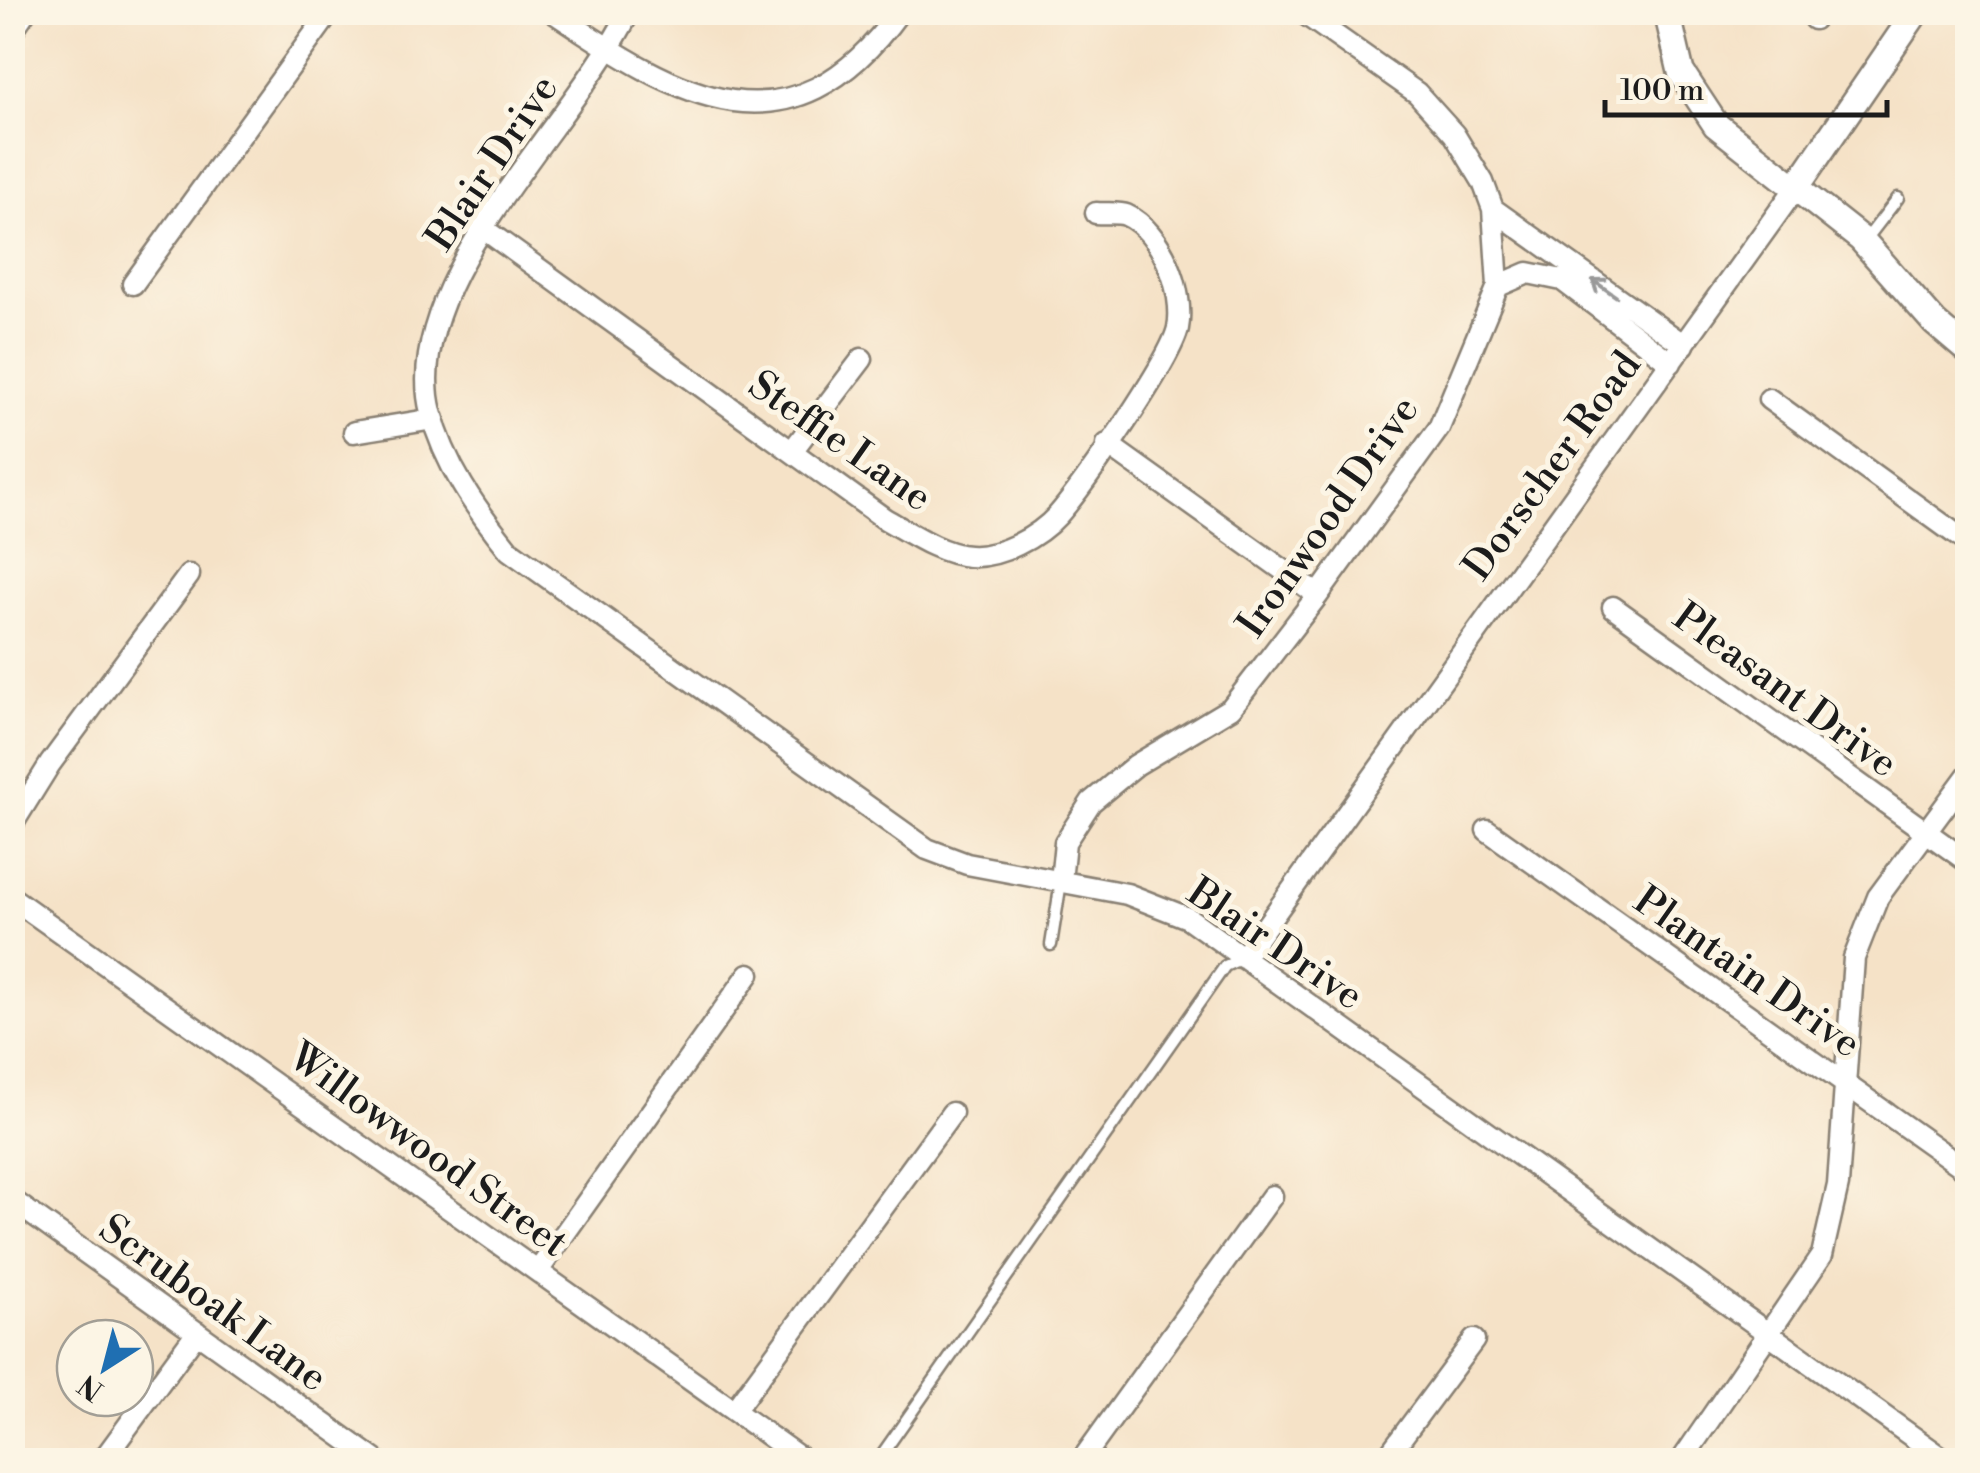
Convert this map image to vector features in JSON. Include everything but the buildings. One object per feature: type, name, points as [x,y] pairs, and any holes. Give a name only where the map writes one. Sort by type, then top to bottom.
[{"type":"street","points":[[12,31],[25,12]]},
{"type":"street","points":[[133,284],[330,12]]},
{"type":"street","points":[[554,12],[670,86],[738,106],[800,96],[853,68],[899,12]]},
{"type":"street","name":"Blair Drive","points":[[630,12],[610,51],[481,227],[450,289],[431,351],[430,409],[470,502],[509,550],[926,850],[967,864],[1127,894],[1188,918],[1945,1460]]},
{"type":"street","name":"Ironwood Drive","points":[[1061,881],[1066,842],[1092,802],[1136,765],[1232,708],[1318,595],[1439,428],[1498,286],[1493,209],[1483,182],[1454,134],[1416,93],[1302,12]]},
{"type":"street","points":[[1667,12],[1680,72],[1694,97],[1740,147],[1865,242],[1902,289],[1967,351]]},
{"type":"street","name":"Dorscher Road","points":[[1243,958],[1795,189],[1916,12]]},
{"type":"street","points":[[1493,209],[1684,344]]},
{"type":"street","name":"Steffie Lane","points":[[481,227],[885,519],[927,542],[970,556],[1013,548],[1056,517],[1166,358],[1178,326],[1175,284],[1159,245],[1126,215],[1096,213]]},
{"type":"street","points":[[1498,286],[1528,273],[1562,280],[1671,363]]},
{"type":"street","points":[[792,451],[862,359]]},
{"type":"street","points":[[1770,399],[1968,543]]},
{"type":"street","points":[[354,432],[434,419]]},
{"type":"street","points":[[1108,444],[1318,595]]},
{"type":"street","points":[[12,825],[50,764],[189,575]]},
{"type":"street","name":"Pleasant Drive","points":[[1613,608],[1968,862]]},
{"type":"street","points":[[1682,1460],[1822,1255],[1838,1185],[1854,958],[1878,897],[1968,776]]},
{"type":"street","name":"Plantain Drive","points":[[1487,830],[1968,1171]]},
{"type":"street","name":"Willowwood Street","points":[[12,898],[802,1460]]},
{"type":"street","points":[[538,1271],[749,974]]},
{"type":"street","points":[[734,1411],[952,1113]]},
{"type":"street","points":[[1082,1460],[1272,1196]]},
{"type":"street","name":"Scruboak Lane","points":[[12,1200],[375,1460]]},
{"type":"street","points":[[104,1460],[196,1332]]},
{"type":"street","points":[[1384,1460],[1474,1340]]},
{"type":"lane","points":[[1865,242],[1898,198]]},
{"type":"lane","points":[[1051,945],[1061,881]]},
{"type":"lane","points":[[878,1460],[1225,966],[1243,958]]}]
